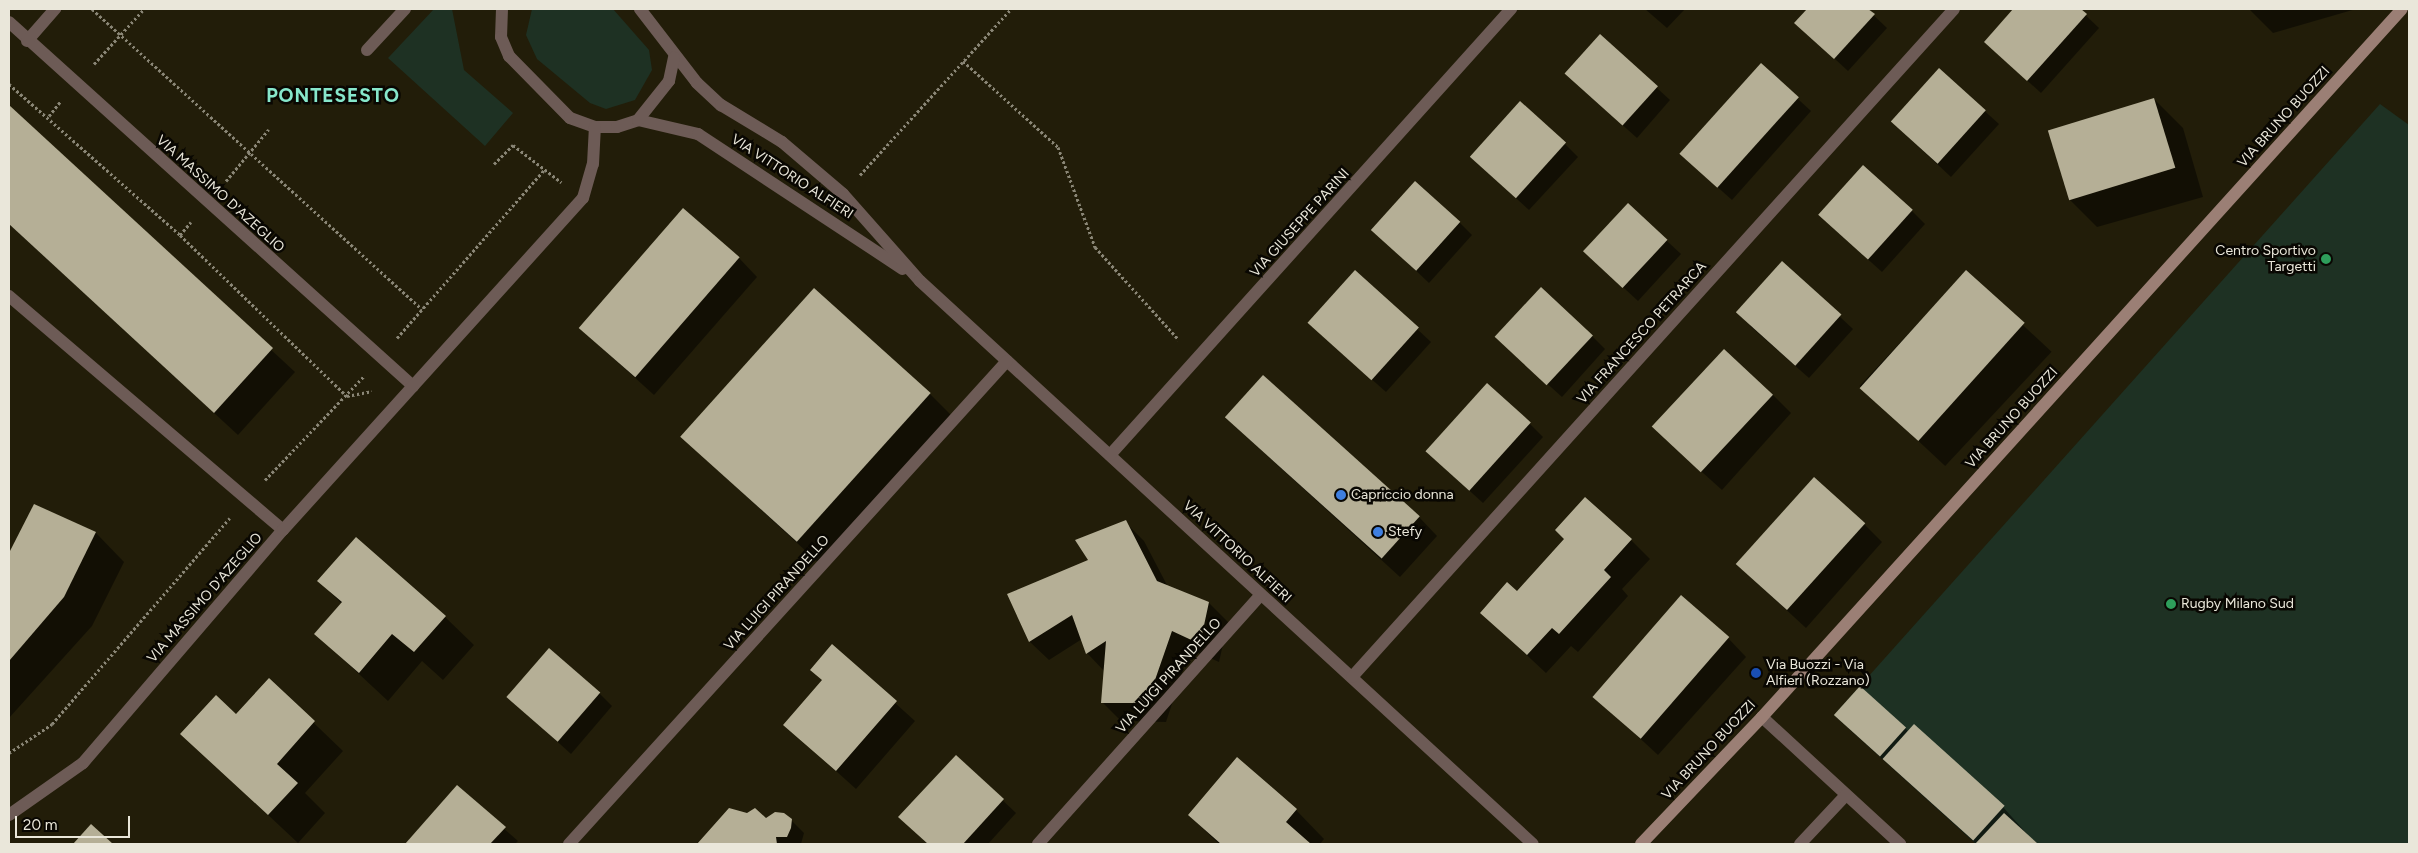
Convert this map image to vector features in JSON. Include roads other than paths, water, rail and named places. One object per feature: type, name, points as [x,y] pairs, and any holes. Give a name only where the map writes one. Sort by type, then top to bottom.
[{"type":"main road","name":"VIA BRUNO BUOZZI","points":[[1641,844],[1762,717],[2402,9]]},
{"type":"street","points":[[27,41],[56,9]]},
{"type":"street","points":[[367,50],[405,9]]},
{"type":"street","name":"VIA VITTORIO ALFIERI","points":[[502,9],[501,37],[509,56],[570,118],[595,127],[617,127],[638,120],[698,134],[920,281]]},
{"type":"street","name":"VIA VITTORIO ALFIERI","points":[[640,9],[668,41],[674,58],[721,105],[782,142],[843,194],[920,281],[1533,844]]},
{"type":"street","name":"VIA GIUSEPPE PARINI","points":[[1110,456],[1198,361],[1511,9]]},
{"type":"street","name":"VIA FRANCESCO PETRARCA","points":[[1352,677],[1954,9]]},
{"type":"street","name":"VIA MASSIMO D'AZEGLIO","points":[[9,22],[27,41],[413,386]]},
{"type":"street","points":[[638,120],[669,81],[674,58]]},
{"type":"street","name":"VIA MASSIMO D'AZEGLIO","points":[[9,815],[84,763],[284,530],[582,198],[593,164],[595,127]]},
{"type":"street","points":[[9,296],[284,530]]},
{"type":"street","name":"VIA LUIGI PIRANDELLO","points":[[569,844],[1007,361]]},
{"type":"street","name":"VIA LUIGI PIRANDELLO","points":[[1038,844],[1261,595]]},
{"type":"street","points":[[1762,717],[1900,844]]},
{"type":"street","points":[[1800,844],[1846,795]]},
{"type":"place","name":"Centro Sportivo Targetti","points":[[2326,259]]},
{"type":"place","name":"Capriccio donna","points":[[1341,495]]},
{"type":"place","name":"Stefy","points":[[1378,532]]},
{"type":"place","name":"Rugby Milano Sud","points":[[2171,604]]},
{"type":"place","name":"Via Buozzi - Via Alfieri (Rozzano)","points":[[1756,673]]},
{"type":"district","name":"PONTESESTO","points":[[333,96]]}]
